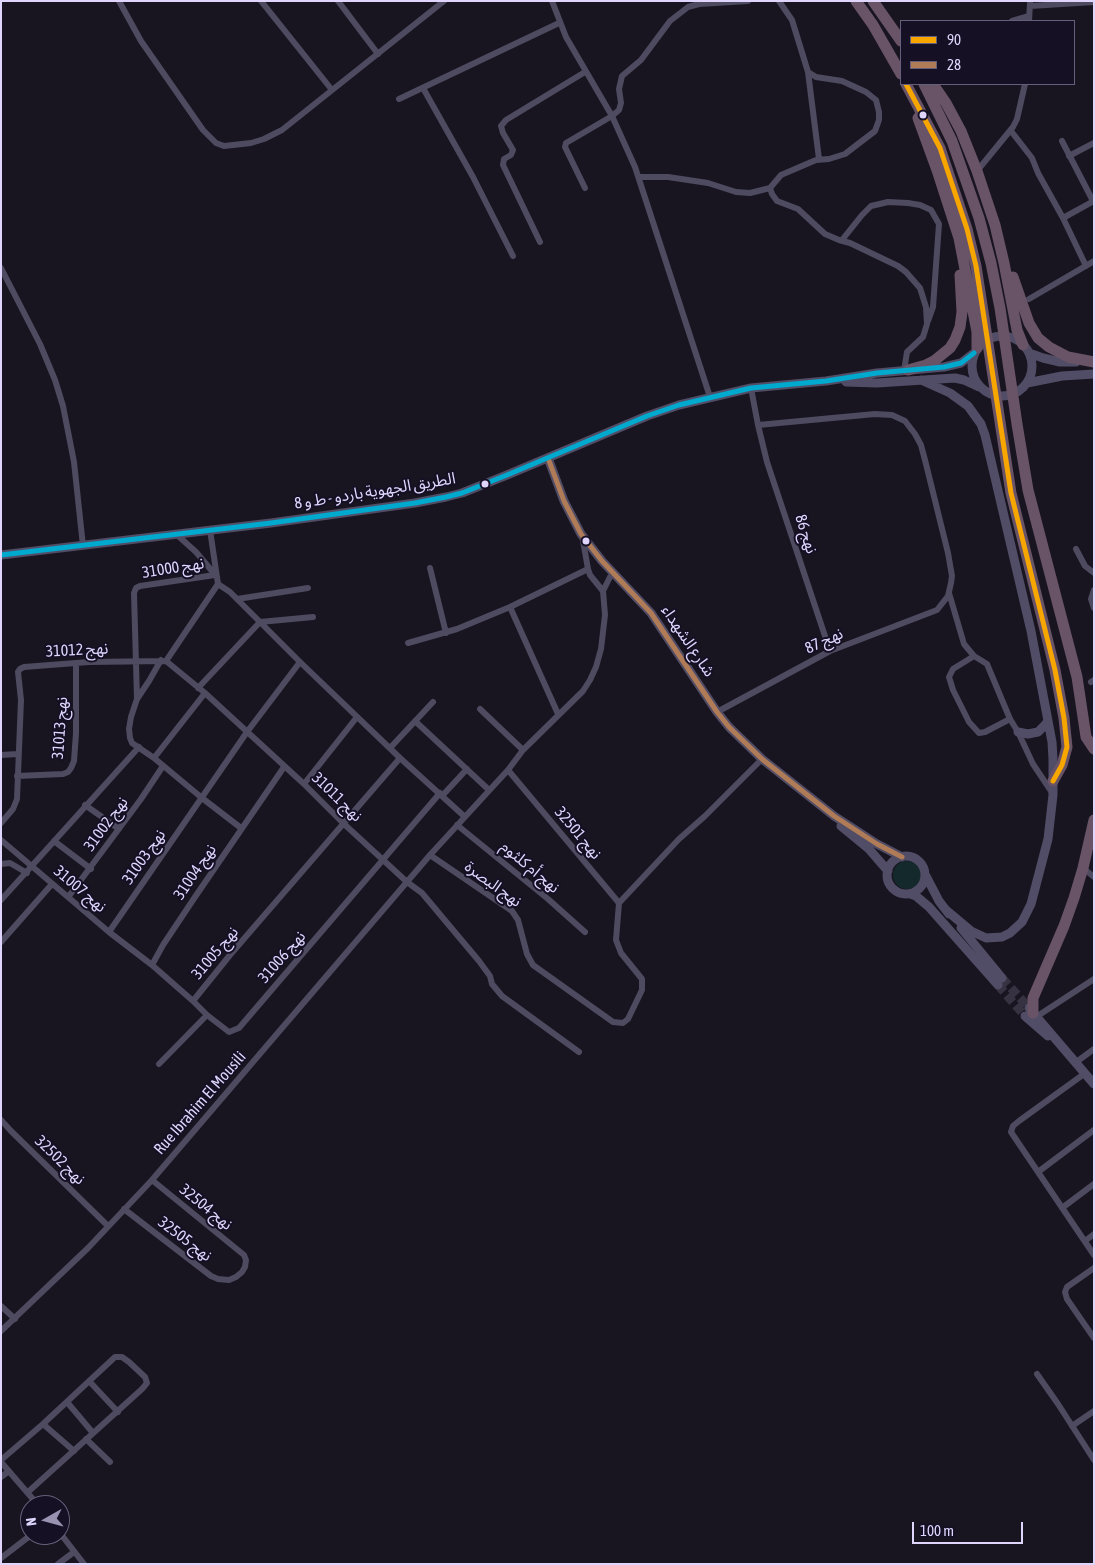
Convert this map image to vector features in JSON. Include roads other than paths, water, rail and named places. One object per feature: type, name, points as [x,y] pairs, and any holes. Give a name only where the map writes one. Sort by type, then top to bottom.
[{"type":"highway","points":[[856,1],[893,58],[900,74]]},
{"type":"highway","points":[[873,1],[900,39]]},
{"type":"highway","points":[[905,85],[959,238],[977,332],[976,350]]},
{"type":"highway","points":[[906,85],[940,148],[967,229],[976,266],[1011,493],[1055,670],[1064,718],[1067,747],[1062,765],[1053,781]]},
{"type":"highway","points":[[924,85],[952,140],[979,218],[991,263],[1000,308],[1028,490],[1077,677],[1086,737],[1094,749]]},
{"type":"highway","points":[[934,85],[961,131],[977,171],[1029,323],[1038,338],[1049,347],[1068,357],[1094,362]]},
{"type":"highway","points":[[906,370],[926,365],[943,355],[950,348],[960,327],[962,312],[960,270],[953,221]]},
{"type":"highway","points":[[995,225],[1017,330],[1026,349]]},
{"type":"highway","points":[[1031,1013],[1034,992],[1064,926],[1083,868],[1094,820]]},
{"type":"street","points":[[119,1],[141,42],[163,75],[203,130],[216,143],[224,146],[240,145],[264,139],[282,130],[444,1]]},
{"type":"street","points":[[261,1],[332,90]]},
{"type":"street","points":[[338,1],[378,54]]},
{"type":"street","points":[[552,1],[559,23],[585,72],[612,116],[639,177],[710,397]]},
{"type":"street","points":[[586,188],[567,153],[565,145],[619,110],[621,107],[619,89],[622,76],[641,60],[670,21],[688,7],[698,2],[748,1]]},
{"type":"street","points":[[779,1],[792,20],[808,72],[819,158]]},
{"type":"street","points":[[1029,19],[1030,3],[1094,2]]},
{"type":"street","points":[[399,99],[559,23]]},
{"type":"street","points":[[540,242],[503,165],[503,161],[511,155],[513,150],[501,126],[506,120],[585,72]]},
{"type":"street","points":[[639,177],[668,177],[708,183],[741,193],[750,193],[770,188],[781,175],[819,158],[829,159],[845,154],[875,131],[879,120],[876,100],[866,92],[842,81],[816,77],[808,72]]},
{"type":"street","points":[[977,171],[1011,131],[1017,119],[1025,85]]},
{"type":"street","points":[[423,88],[473,177],[513,256]]},
{"type":"street","points":[[1011,131],[1028,152],[1064,218],[1086,266]]},
{"type":"street","points":[[1062,141],[1093,201],[1064,218]]},
{"type":"street","points":[[1069,156],[1094,143]]},
{"type":"street","points":[[770,188],[777,201],[798,209],[825,234],[850,243],[898,266],[906,272],[920,288],[926,307],[927,324]]},
{"type":"street","points":[[842,240],[871,206],[888,202],[920,205],[930,210],[939,224],[933,307],[924,337],[908,352],[906,370]]},
{"type":"street","points":[[1029,299],[1094,261]]},
{"type":"street","points":[[1,268],[40,344],[55,380],[63,406],[74,462],[83,546]]},
{"type":"street","points":[[1026,349],[1032,368],[1026,383],[1014,394],[1004,397],[994,396],[980,388],[974,380],[972,362],[976,350],[984,342],[1000,336],[1016,340],[1026,349],[1043,358],[1060,362],[1094,362]]},
{"type":"street","name":"الطريق الجهوية باردو - ط و 8","points":[[1,555],[337,514],[446,497],[484,484],[663,410],[751,388],[826,381],[877,373],[953,365],[968,358],[976,350]]},
{"type":"street","points":[[1026,383],[1062,376],[1094,374]]},
{"type":"street","name":"الطريق الجهوية باردو - ط و 8","points":[[826,381],[877,383],[955,378],[972,383],[980,388]]},
{"type":"street","points":[[921,380],[960,398],[975,414],[981,424],[989,449],[1032,631],[1052,742],[1053,795],[1048,839],[1031,904],[1022,922],[1017,929],[1002,937],[986,938],[971,931],[946,910]]},
{"type":"street","name":"نهج 86","points":[[751,388],[767,462],[830,651]]},
{"type":"street","points":[[758,425],[875,414],[892,415],[905,421],[916,434],[926,460],[952,576],[949,593],[964,644],[974,656],[987,664],[1010,719],[1033,764],[1053,795]]},
{"type":"street","name":"شارع الشهداء","points":[[548,458],[564,501],[581,534],[596,554],[651,613],[717,712],[739,738],[762,759],[834,816]]},
{"type":"street","points":[[210,530],[217,580],[137,699],[128,729],[132,743],[154,758],[241,828]]},
{"type":"street","points":[[176,534],[196,552],[217,580],[300,662],[400,758],[465,816]]},
{"type":"street","points":[[581,534],[590,575],[603,591],[610,576],[614,573]]},
{"type":"street","points":[[1076,550],[1086,566],[1094,573]]},
{"type":"street","points":[[430,568],[446,633]]},
{"type":"street","points":[[408,643],[446,633],[510,606],[588,569]]},
{"type":"street","name":"نهج 31000","points":[[136,661],[134,593],[136,588],[140,586],[217,580]]},
{"type":"street","points":[[237,599],[308,588]]},
{"type":"street","points":[[1094,590],[1091,599],[1094,608]]},
{"type":"street","name":"Rue Ibrahim El Mousili","points":[[1,1330],[15,1319],[152,1180],[430,855],[524,750],[583,691],[596,667],[601,648],[604,615],[603,591]]},
{"type":"street","name":"نهج 87","points":[[717,712],[830,651],[937,610],[949,593]]},
{"type":"street","points":[[510,606],[558,714]]},
{"type":"street","points":[[198,688],[260,622],[313,617]]},
{"type":"street","points":[[974,656],[953,669],[949,677],[953,690],[969,722],[980,733],[1010,719]]},
{"type":"street","points":[[136,661],[137,699]]},
{"type":"street","name":"نهج 31012","points":[[18,754],[21,700],[18,672],[20,669],[24,667],[76,664],[163,661]]},
{"type":"street","name":"نهج 31011","points":[[163,661],[205,693],[407,882],[422,892],[490,976],[492,984],[502,996],[579,1052]]},
{"type":"street","name":"نهج 31003","points":[[109,932],[247,732],[300,662]]},
{"type":"street","name":"نهج 31013","points":[[17,776],[63,774],[71,768],[74,761],[76,733],[76,664]]},
{"type":"street","points":[[154,758],[205,693]]},
{"type":"street","points":[[390,748],[433,702]]},
{"type":"street","points":[[480,709],[524,750]]},
{"type":"street","points":[[304,784],[357,717]]},
{"type":"street","points":[[416,721],[489,790]]},
{"type":"street","points":[[1018,732],[1033,734],[1042,729],[1048,721]]},
{"type":"street","name":"نهج 31007","points":[[33,866],[85,805],[139,747]]},
{"type":"street","points":[[1,755],[18,754],[17,799],[13,809],[1,823]]},
{"type":"street","name":"نهج 31005","points":[[109,932],[152,965],[193,1001],[400,758]]},
{"type":"street","points":[[618,903],[762,759]]},
{"type":"street","name":"نهج 31002","points":[[69,896],[91,869],[163,766]]},
{"type":"street","name":"نهج 31004","points":[[152,965],[168,937],[284,766]]},
{"type":"street","points":[[383,859],[467,769]]},
{"type":"street","name":"نهج 32501","points":[[508,770],[618,903]]},
{"type":"street","points":[[85,805],[119,829]]},
{"type":"street","points":[[834,816],[877,844],[902,856],[918,860],[938,901],[1000,981],[935,913],[916,896],[898,892],[892,888],[889,883],[888,871],[893,862],[902,856]]},
{"type":"street","points":[[834,816],[837,822],[869,849],[888,871]]},
{"type":"street","name":"نهج أم كلثوم","points":[[457,825],[548,899],[585,932]]},
{"type":"street","name":"نهج 31007","points":[[1,840],[109,932]]},
{"type":"street","points":[[54,841],[91,869]]},
{"type":"street","name":"نهج البصرة","points":[[430,855],[512,911],[518,920],[527,954],[533,965],[613,1022],[623,1023],[628,1019],[642,990],[642,979],[621,953],[616,940],[618,903]]},
{"type":"street","name":"نهج 31006","points":[[193,1001],[227,1031],[239,1028],[383,859]]},
{"type":"street","points":[[1,864],[10,863],[27,873]]},
{"type":"street","points":[[1,900],[33,866]]},
{"type":"street","points":[[1083,868],[1094,878]]},
{"type":"street","points":[[910,894],[921,888],[926,876]]},
{"type":"street","points":[[1,942],[52,884]]},
{"type":"street","points":[[1094,979],[1031,1013],[1094,1084]]},
{"type":"street","points":[[159,1064],[207,1015]]},
{"type":"street","points":[[1075,1063],[1094,1049]]},
{"type":"street","points":[[1084,1074],[1013,1126],[1011,1132],[1094,1255]]},
{"type":"street","name":"نهج 32502","points":[[1,1120],[108,1226]]},
{"type":"street","points":[[1038,1172],[1094,1130]]},
{"type":"street","name":"نهج 32504","points":[[152,1180],[244,1255]]},
{"type":"street","points":[[1062,1208],[1094,1184]]},
{"type":"street","name":"نهج 32505","points":[[124,1209],[211,1276],[218,1279],[229,1280],[242,1272],[246,1267],[244,1255]]},
{"type":"street","points":[[1085,1241],[1094,1234]]},
{"type":"street","points":[[1094,1268],[1067,1287],[1065,1292],[1067,1299],[1094,1338]]},
{"type":"street","points":[[1,1306],[15,1319]]},
{"type":"street","points":[[28,1492],[147,1384],[145,1377],[129,1362],[118,1356],[109,1362],[90,1382],[1,1461],[30,1495]]},
{"type":"street","points":[[1037,1374],[1094,1460]]},
{"type":"street","points":[[90,1382],[118,1412]]},
{"type":"street","points":[[67,1402],[93,1433]]},
{"type":"street","points":[[1072,1426],[1094,1411]]},
{"type":"street","points":[[43,1424],[74,1451]]},
{"type":"street","points":[[86,1439],[110,1462]]},
{"type":"street","points":[[1,1477],[9,1471]]},
{"type":"street","points":[[1,1558],[20,1544]]},
{"type":"street","points":[[69,1545],[84,1564]]},
{"type":"street","points":[[58,1564],[74,1552]]},
{"type":"tunnel","points":[[1002,978],[1029,1008]]},
{"type":"tunnel","points":[[998,985],[1025,1016]]}]
